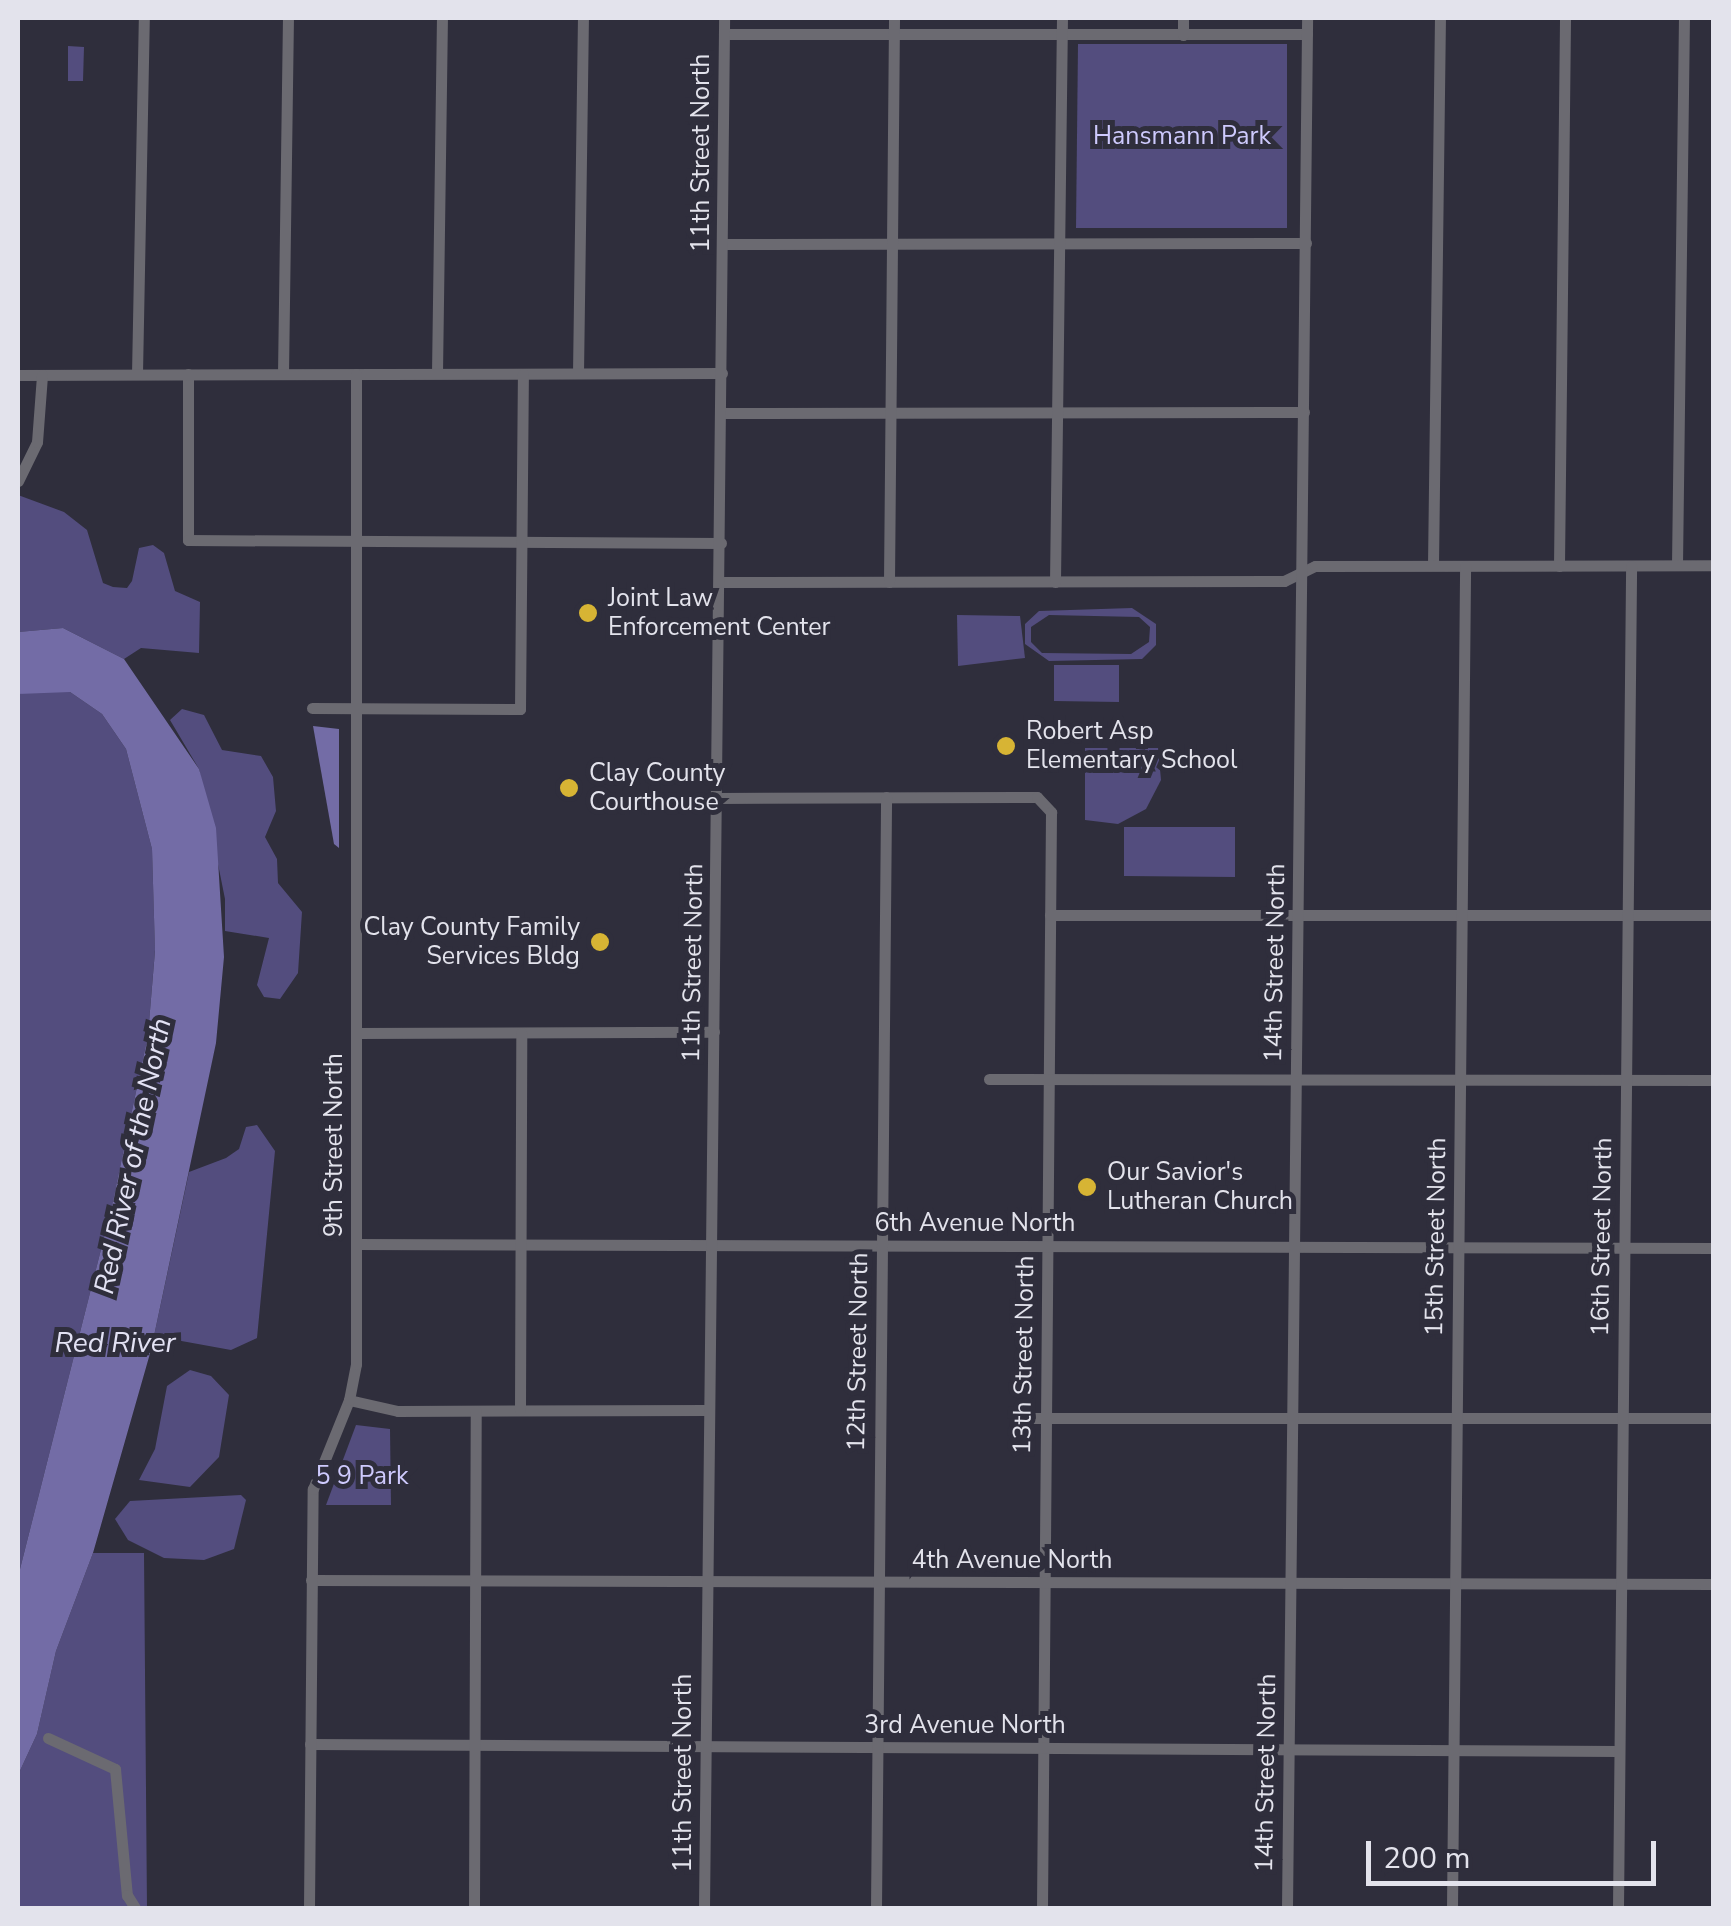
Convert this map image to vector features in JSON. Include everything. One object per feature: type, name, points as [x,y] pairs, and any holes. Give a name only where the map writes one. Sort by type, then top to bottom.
[{"type":"street","points":[[137,374],[144,18]]},
{"type":"street","points":[[283,374],[288,18]]},
{"type":"street","points":[[437,373],[442,18]]},
{"type":"street","points":[[578,374],[584,18]]},
{"type":"street","name":"11th Street North","points":[[704,1908],[724,18]]},
{"type":"street","points":[[889,582],[894,18]]},
{"type":"street","points":[[1055,582],[1062,18]]},
{"type":"street","points":[[1183,18],[1183,35]]},
{"type":"street","name":"14th Street North","points":[[1286,1908],[1307,18]]},
{"type":"street","points":[[1433,566],[1440,18]]},
{"type":"street","points":[[1559,566],[1566,18]]},
{"type":"street","points":[[1677,565],[1684,18]]},
{"type":"street","points":[[724,34],[1307,34]]},
{"type":"street","points":[[722,244],[1306,244]]},
{"type":"street","points":[[18,374],[722,373]]},
{"type":"street","points":[[188,374],[188,540],[720,543]]},
{"type":"street","name":"9th Street North","points":[[309,1908],[313,1489],[349,1400],[356,1364],[356,374]]},
{"type":"street","points":[[312,708],[520,709],[523,374]]},
{"type":"street","points":[[18,481],[38,442],[42,375]]},
{"type":"street","points":[[722,414],[1304,412]]},
{"type":"street","points":[[720,582],[1284,581],[1314,566],[1714,565]]},
{"type":"street","name":"15th Street North","points":[[1452,1908],[1465,566]]},
{"type":"street","name":"16th Street North","points":[[1618,1908],[1630,566]]},
{"type":"street","points":[[718,798],[886,797]]},
{"type":"street","name":"13th Street North","points":[[886,797],[1048,802],[1042,1908]]},
{"type":"street","name":"12th Street North","points":[[876,1908],[886,797]]},
{"type":"street","points":[[1050,914],[1714,916]]},
{"type":"street","points":[[356,1033],[714,1032]]},
{"type":"street","points":[[520,1410],[521,1033]]},
{"type":"street","points":[[988,1079],[1714,1080]]},
{"type":"street","name":"6th Avenue North","points":[[356,1244],[1714,1248]]},
{"type":"street","points":[[349,1400],[382,1410],[710,1410]]},
{"type":"street","points":[[474,1908],[476,1410]]},
{"type":"street","points":[[1015,1418],[1714,1418]]},
{"type":"street","name":"4th Avenue North","points":[[311,1580],[1714,1584]]},
{"type":"street","points":[[48,1738],[116,1769],[127,1895],[136,1908]]},
{"type":"street","name":"3rd Avenue North","points":[[310,1744],[1619,1751]]},
{"type":"green space","name":"Hansmann Park","points":[[1078,44],[1287,44],[1287,228],[1076,228]]},
{"type":"green space","points":[[68,46],[84,47],[83,81],[68,81]]},
{"type":"green space","points":[[18,495],[64,512],[87,530],[103,583],[113,587],[127,588],[132,581],[139,548],[153,545],[164,553],[175,591],[200,602],[199,653],[141,648],[124,659],[63,628],[18,632]]},
{"type":"green space","points":[[1132,608],[1156,624],[1156,645],[1142,659],[1049,661],[1025,644],[1025,624],[1039,611]],"holes":[[[1049,615],[1139,617],[1150,627],[1149,642],[1131,654],[1042,653],[1031,642],[1031,627]]]},
{"type":"green space","points":[[957,615],[1020,616],[1025,658],[958,666]]},
{"type":"green space","points":[[1054,665],[1119,665],[1119,702],[1054,701]]},
{"type":"green space","points":[[38,689],[70,692],[102,714],[126,749],[152,849],[155,950],[148,1035],[111,1210],[18,1577],[18,694]]},
{"type":"green space","points":[[182,709],[204,715],[222,750],[261,756],[273,777],[276,811],[265,837],[277,859],[278,883],[302,912],[298,973],[280,999],[264,997],[257,985],[269,938],[225,931],[225,899],[199,769],[170,720]]},
{"type":"green space","points":[[1085,748],[1158,748],[1161,780],[1146,809],[1118,824],[1085,820]]},
{"type":"green space","points":[[1124,827],[1235,827],[1235,877],[1124,876]]},
{"type":"green space","points":[[257,1125],[275,1151],[257,1338],[231,1350],[154,1336],[189,1172],[226,1158],[239,1149],[246,1127]]},
{"type":"green space","points":[[190,1370],[211,1376],[229,1395],[219,1457],[190,1487],[139,1480],[155,1449],[167,1386]]},
{"type":"green space","name":"5 9 Park","points":[[356,1425],[390,1429],[391,1505],[326,1505]]},
{"type":"green space","points":[[241,1495],[246,1500],[234,1549],[204,1560],[164,1558],[128,1540],[115,1519],[130,1501]]},
{"type":"green space","points":[[93,1553],[144,1553],[147,1908],[18,1908],[18,1775],[37,1734],[56,1651]]},
{"type":"water","name":"Red River","points":[[63,628],[124,659],[199,769],[216,828],[224,957],[216,1043],[151,1350],[93,1553],[56,1651],[37,1734],[18,1775],[18,1577],[111,1210],[148,1035],[155,951],[152,849],[126,749],[102,714],[70,692],[18,694],[18,632]]},
{"type":"water","points":[[313,726],[339,729],[339,848],[334,844]]},
{"type":"place","name":"Joint Law Enforcement Center","points":[[588,613]]},
{"type":"place","name":"Robert Asp Elementary School","points":[[1006,746]]},
{"type":"place","name":"Clay County Courthouse","points":[[569,788]]},
{"type":"place","name":"Clay County Family Services Bldg","points":[[600,942]]},
{"type":"place","name":"Our Savior's Lutheran Church","points":[[1087,1187]]},
{"type":"water label","name":"Red River of the North","points":[[133,1156]]}]
